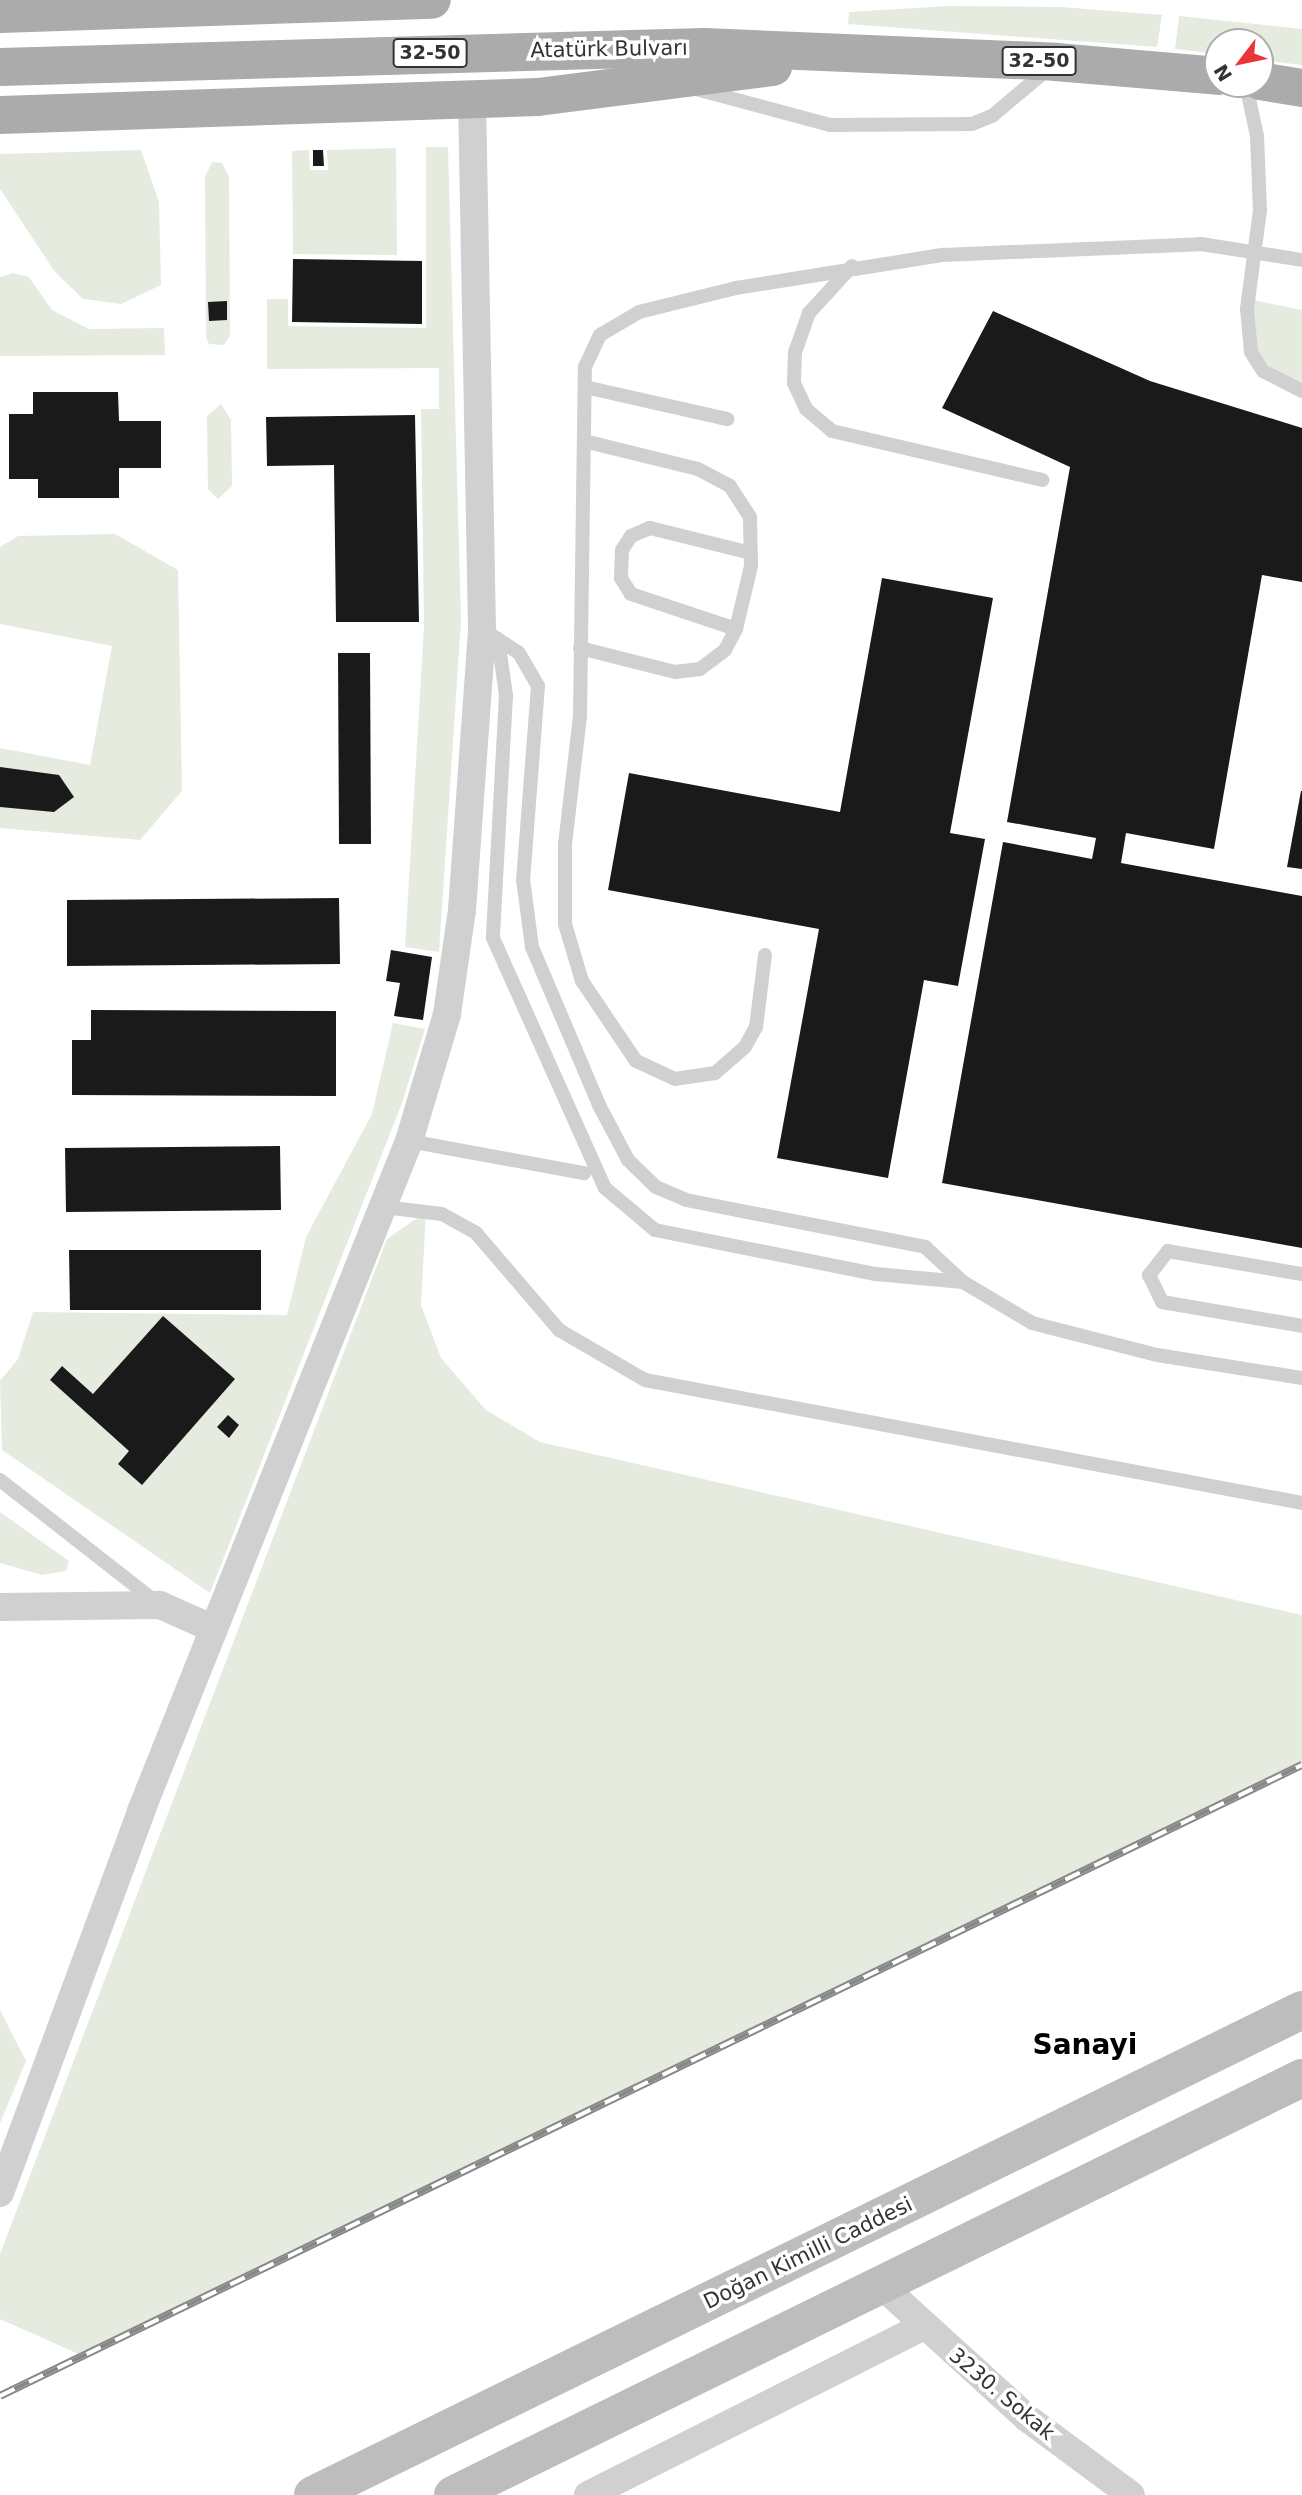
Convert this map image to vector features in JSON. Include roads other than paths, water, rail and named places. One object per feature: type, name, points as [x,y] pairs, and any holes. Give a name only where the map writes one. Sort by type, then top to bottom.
[{"type":"main road","points":[[0,14],[432,0]]},
{"type":"main road","name":"Atatürk Bulvarı","points":[[0,67],[625,47],[1056,62],[1204,75]]},
{"type":"main road","points":[[0,115],[472,100],[671,82],[860,54]]},
{"type":"main road","points":[[1274,83],[1302,88]]},
{"type":"main road","name":"Doğan Kimilli Caddesi","points":[[332,2491],[1302,2010]]},
{"type":"main road","points":[[453,2495],[1302,2078]]},
{"type":"street","points":[[0,2193],[214,1629],[409,1141],[456,964],[490,634],[472,100]]},
{"type":"street","points":[[0,1607],[160,1605],[214,1629]]},
{"type":"street","name":"3230. Sokak","points":[[881,2285],[1027,2418],[1131,2495]]},
{"type":"street","points":[[588,2495],[924,2326]]},
{"type":"lane","points":[[671,82],[830,125],[972,124],[992,116],[1056,62]]},
{"type":"lane","points":[[1249,98],[1257,136],[1260,210],[1247,309],[1251,352],[1263,371],[1302,391]]},
{"type":"lane","points":[[765,955],[751,1038],[715,1073],[689,1080],[661,1076],[636,1061],[582,981],[565,924],[563,893],[580,648],[585,367],[600,335],[639,312],[852,266],[943,255],[1201,244],[1302,260]]},
{"type":"lane","points":[[852,266],[809,313],[795,352],[794,383],[806,409],[832,431],[1042,480]]},
{"type":"lane","points":[[585,387],[727,419]]},
{"type":"lane","points":[[580,648],[675,672],[700,669],[725,650],[736,629],[751,553],[750,517],[730,486],[698,469],[584,441]]},
{"type":"lane","points":[[736,629],[631,594],[621,578],[622,550],[631,536],[650,528],[751,553]]},
{"type":"lane","points":[[490,634],[519,653],[538,686],[523,879],[532,947],[628,1160],[656,1187],[686,1200],[925,1247],[963,1282],[1032,1323],[1157,1355],[1302,1378]]},
{"type":"lane","points":[[490,634],[506,695],[493,938],[605,1188],[656,1230],[876,1274],[963,1282]]},
{"type":"lane","points":[[409,1141],[584,1173]]},
{"type":"lane","points":[[384,1207],[442,1214],[476,1233],[559,1330],[645,1380],[1302,1503]]},
{"type":"lane","points":[[1302,1274],[1168,1251],[1149,1275],[1162,1303],[1302,1326]]},
{"type":"lane","points":[[0,1479],[160,1605]]},
{"type":"railway","points":[[0,2396],[1302,1765]]},
{"type":"district","name":"Sanayi","points":[[1085,2045]]}]
